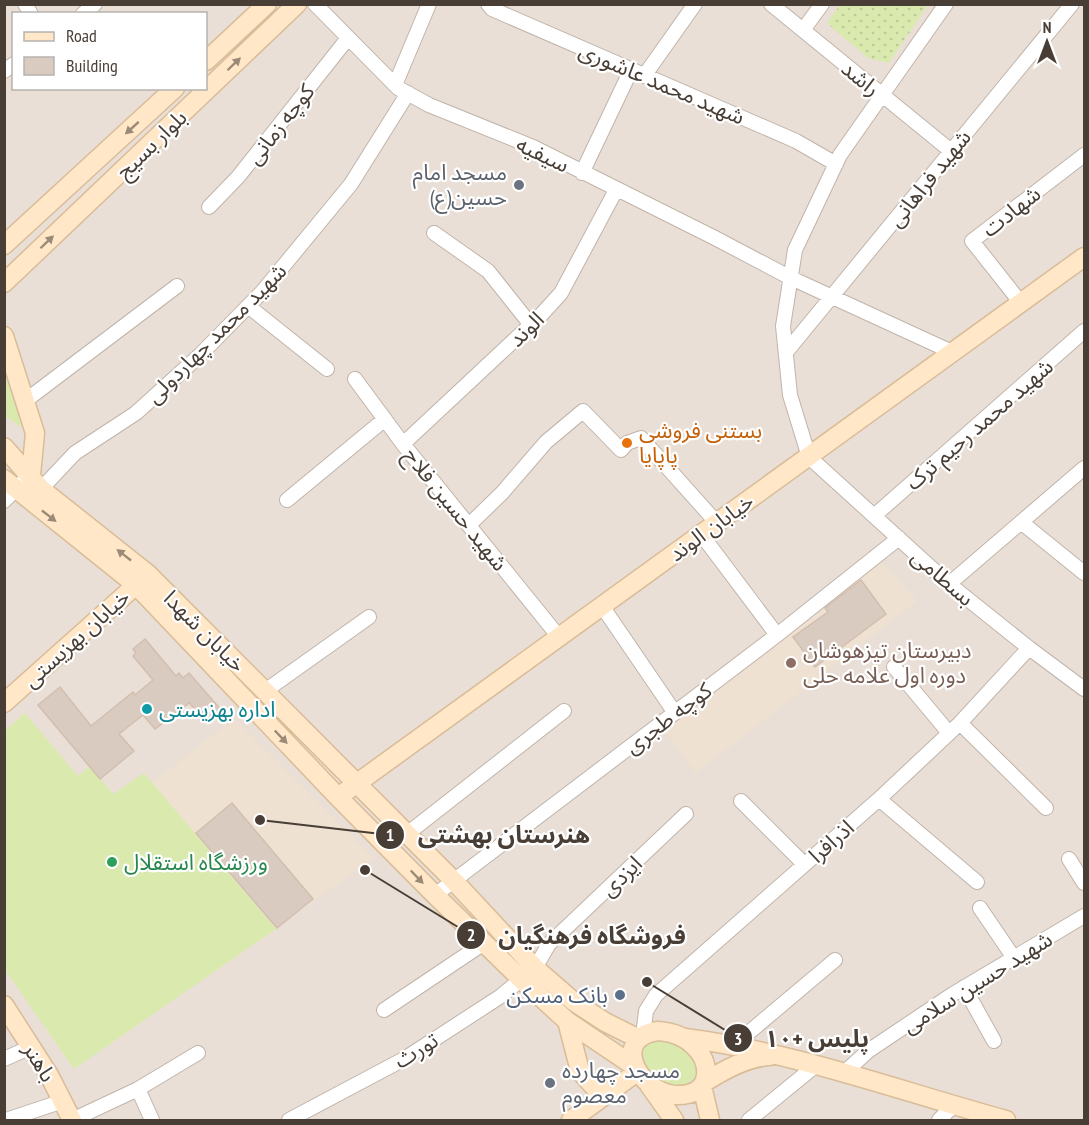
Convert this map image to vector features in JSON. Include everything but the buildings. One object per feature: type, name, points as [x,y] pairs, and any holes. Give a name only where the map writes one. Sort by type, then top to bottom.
[{"type":"main road","points":[[207,60],[267,4]]},
{"type":"main road","name":"بلوار بسیج","points":[[207,90],[297,4]]},
{"type":"main road","name":"بلوار بسیج","points":[[4,245],[173,90]]},
{"type":"main road","name":"بلوار بسیج","points":[[4,283],[207,90]]},
{"type":"main road","name":"خیابان الوند","points":[[338,797],[1084,257]]},
{"type":"main road","points":[[4,336],[35,433],[36,482]]},
{"type":"main road","name":"خیابان شهدا","points":[[4,447],[36,482],[265,691],[357,783],[453,880],[567,1022],[640,1074],[674,1120]]},
{"type":"main road","name":"خیابان شهدا","points":[[8,490],[142,579],[338,797],[483,943],[605,1022],[641,1038]]},
{"type":"main road","name":"خیابان بهزیستی","points":[[4,703],[142,579]]},
{"type":"main road","name":"باهنر","points":[[4,1005],[63,1101],[72,1120]]},
{"type":"main road","points":[[567,1022],[580,1071],[603,1097]]},
{"type":"main road","points":[[778,1056],[754,1058],[735,1065],[704,1084],[696,1092],[679,1095],[664,1093],[640,1074],[632,1054],[641,1038],[652,1032],[665,1032],[684,1038],[734,1045],[778,1056],[844,1073],[1006,1120]]},
{"type":"main road","points":[[684,1038],[702,1055],[706,1072],[704,1084],[710,1120]]},
{"type":"main road","points":[[571,1120],[640,1074]]},
{"type":"street","name":"سیفیه","points":[[315,4],[395,85],[429,105],[533,147],[791,278],[952,352]]},
{"type":"street","points":[[395,85],[429,4]]},
{"type":"street","name":"شهید محمد عاشوری","points":[[488,4],[492,9],[796,141],[836,164]]},
{"type":"street","points":[[582,173],[638,73],[695,4]]},
{"type":"street","name":"راشد","points":[[771,4],[951,151]]},
{"type":"street","points":[[802,30],[822,4]]},
{"type":"street","points":[[809,457],[790,395],[783,326],[795,250],[836,164],[946,4]]},
{"type":"street","name":"شهید فراهانی","points":[[787,351],[1072,4]]},
{"type":"street","name":"کوچه زمانی","points":[[209,207],[238,177],[348,38]]},
{"type":"street","name":"شهید محمد چهاردولی","points":[[8,490],[36,482],[136,413],[200,355],[262,292],[351,183],[408,93]]},
{"type":"street","name":"شهادت","points":[[1020,303],[972,241],[1084,155]]},
{"type":"street","name":"الوند","points":[[403,444],[531,325],[561,293],[616,190]]},
{"type":"street","points":[[434,234],[488,271],[531,325]]},
{"type":"street","points":[[25,401],[177,286]]},
{"type":"street","points":[[248,306],[327,369]]},
{"type":"street","name":"شهید محمد رحیم ترک","points":[[874,516],[1084,331]]},
{"type":"street","name":"شهید حسین فلاح","points":[[355,379],[403,444],[559,637]]},
{"type":"street","points":[[470,525],[546,442],[583,411],[621,450],[627,443],[641,438],[717,523]]},
{"type":"street","points":[[287,500],[385,419]]},
{"type":"street","name":"بسطامی","points":[[809,457],[949,584],[1084,689]]},
{"type":"street","points":[[949,584],[1021,522],[1083,473]]},
{"type":"street","points":[[1021,522],[1084,573]]},
{"type":"street","points":[[701,534],[777,635]]},
{"type":"street","name":"کوچه طجری","points":[[435,896],[777,635],[899,538]]},
{"type":"street","points":[[602,606],[675,712]]},
{"type":"street","points":[[265,691],[369,617]]},
{"type":"street","name":"اذرافرا","points":[[641,1038],[646,1011],[656,995],[879,799],[955,728],[1029,648]]},
{"type":"street","points":[[894,668],[955,728],[1046,808]]},
{"type":"street","points":[[407,834],[564,711]]},
{"type":"street","points":[[879,799],[977,882]]},
{"type":"street","points":[[741,801],[804,864]]},
{"type":"street","name":"ایزدی","points":[[528,974],[549,944],[686,814]]},
{"type":"street","points":[[1069,858],[1084,883]]},
{"type":"street","points":[[980,908],[1014,958]]},
{"type":"street","name":"شهید حسین سلامی","points":[[844,1073],[868,1051],[964,987],[1084,916]]},
{"type":"street","points":[[384,1010],[483,943]]},
{"type":"street","points":[[734,1045],[835,960]]},
{"type":"street","name":"تورث","points":[[290,1120],[404,1059],[501,996],[528,974]]},
{"type":"street","points":[[964,987],[994,1041]]},
{"type":"street","points":[[4,1059],[31,1047]]},
{"type":"street","points":[[72,1120],[138,1089],[198,1053]]},
{"type":"street","points":[[749,1120],[816,1066]]},
{"type":"street","points":[[138,1089],[152,1120]]},
{"type":"street","points":[[6,1120],[63,1101]]},
{"type":"street","points":[[939,1120],[953,1106]]},
{"type":"shaded area","points":[[5,5],[1084,5],[1084,1120],[5,1120]]},
{"type":"shaded area","name":"دبیرستان تیزهوشان دوره اول علامه حلی","points":[[882,561],[917,601],[696,773],[660,724]]},
{"type":"shaded area","points":[[234,718],[373,858],[277,928],[152,783]]},
{"type":"green space","points":[[840,5],[928,5],[889,63],[868,58],[827,23]]},
{"type":"green space","points":[[4,365],[26,424],[24,429],[5,416]]},
{"type":"green space","name":"ورزشگاه استقلال","points":[[25,713],[78,776],[90,766],[113,794],[144,773],[276,929],[74,1069],[5,970],[4,731]]},
{"type":"green space","points":[[658,1040],[671,1042],[689,1053],[697,1071],[691,1081],[680,1086],[667,1085],[656,1080],[648,1071],[640,1061],[643,1046]]},
{"type":"place","name":"مسجد امام حسین(ع)","points":[[519,185]]},
{"type":"place","name":"بستنی فروشی پاپایا","points":[[627,443]]},
{"type":"place","name":"دبیرستان تیزهوشان دوره اول علامه حلی","points":[[791,663]]},
{"type":"place","name":"اداره بهزیستی","points":[[147,709]]},
{"type":"place","name":"هنرستان بهشتی","points":[[260,820]]},
{"type":"place","name":"ورزشگاه استقلال","points":[[112,862]]},
{"type":"place","name":"فروشگاه فرهنگیان","points":[[365,870]]},
{"type":"place","name":"پلیس +۱۰","points":[[647,982]]},
{"type":"place","name":"بانک مسکن","points":[[620,995]]},
{"type":"place","name":"مسجد چهارده معصوم","points":[[550,1083]]}]
